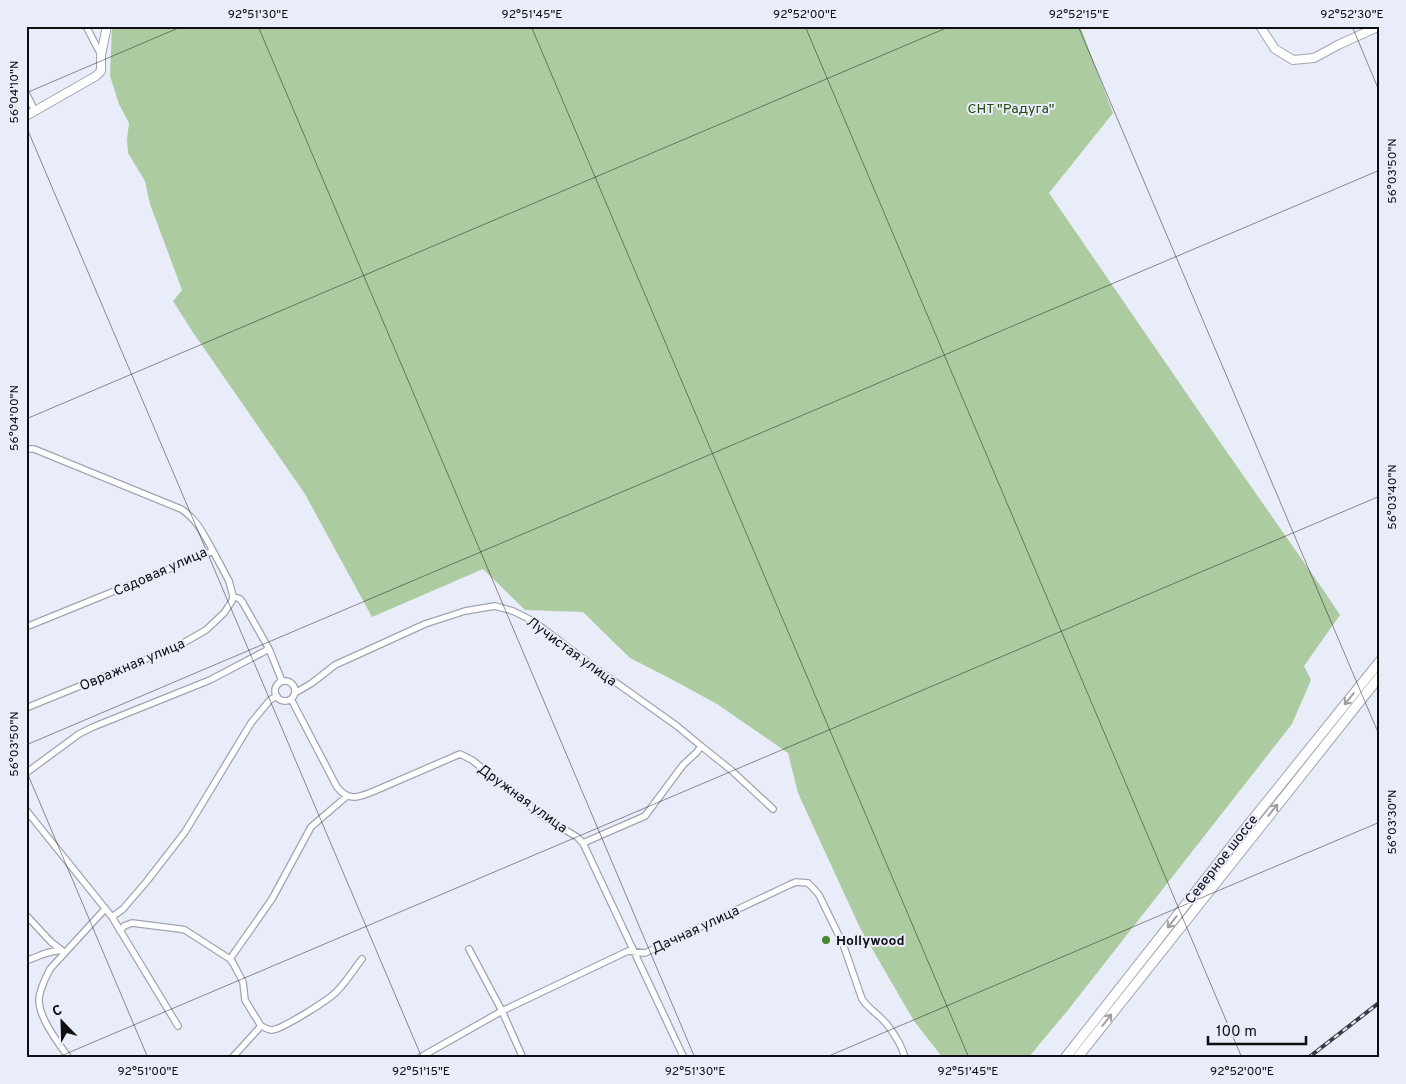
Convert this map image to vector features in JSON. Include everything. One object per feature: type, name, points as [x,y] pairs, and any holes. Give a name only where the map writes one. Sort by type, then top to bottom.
[{"type":"main road","name":"Северное шоссе","points":[[1064,1058],[1380,661]]},
{"type":"main road","name":"Северное шоссе","points":[[1077,1058],[1380,676]]},
{"type":"street","points":[[86,26],[101,55]]},
{"type":"street","points":[[26,116],[101,72],[101,55],[107,26]]},
{"type":"street","points":[[1260,26],[1275,48],[1293,60],[1314,58],[1380,26]]},
{"type":"street","points":[[26,93],[35,111]]},
{"type":"street","name":"Садовая улица","points":[[26,449],[34,449],[182,509],[197,523],[213,551],[26,626]]},
{"type":"street","points":[[213,551],[229,581],[233,596],[240,599],[243,603],[269,649],[282,681]]},
{"type":"street","name":"Овражная улица","points":[[26,708],[178,646],[206,630],[224,612],[232,601],[233,596]]},
{"type":"street","name":"Лучистая улица","points":[[293,696],[335,665],[425,624],[465,610],[495,606],[513,611],[533,621],[677,726],[731,770],[773,809]]},
{"type":"street","points":[[26,773],[79,734],[92,727],[210,680],[269,649]]},
{"type":"street","points":[[230,959],[272,899],[311,827],[347,796],[337,786],[293,696],[295,687],[287,681],[282,681],[276,686],[277,696],[283,701],[293,696]]},
{"type":"street","points":[[112,917],[147,881],[185,832],[251,722],[270,700],[277,696]]},
{"type":"street","points":[[583,843],[645,816],[683,764],[702,746]]},
{"type":"street","name":"Дружная улица","points":[[347,796],[363,796],[460,754],[472,760],[544,816],[577,837],[583,843],[684,1058]]},
{"type":"street","points":[[26,810],[112,917],[178,1026]]},
{"type":"street","name":"Дачная улица","points":[[419,1058],[502,1011],[628,950],[645,953],[796,882],[808,883],[819,895],[843,944],[862,999],[883,1021],[901,1046],[905,1058]]},
{"type":"street","points":[[69,1058],[52,1033],[41,1010],[41,990],[50,970],[64,952],[104,909]]},
{"type":"street","points":[[26,915],[50,942],[64,952]]},
{"type":"street","points":[[120,931],[124,926],[132,923],[185,930],[230,959],[234,963],[243,982],[245,1000],[261,1026],[270,1030],[278,1028],[316,1007],[338,991],[362,959]]},
{"type":"street","points":[[469,949],[502,1011],[524,1058]]},
{"type":"street","points":[[26,961],[59,950],[64,952]]},
{"type":"street","points":[[232,1058],[261,1026]]},
{"type":"green space","name":"СНТ \"Радуга\"","points":[[112,26],[1080,26],[1113,113],[1049,193],[1340,615],[1304,666],[1311,680],[1292,724],[1068,1010],[1028,1058],[943,1058],[914,1021],[860,928],[798,793],[788,753],[717,704],[630,658],[583,612],[525,610],[483,569],[372,617],[305,494],[173,301],[182,290],[150,204],[145,181],[128,153],[129,123],[119,104],[110,76]]},
{"type":"railway","points":[[1308,1058],[1380,1002]]},
{"type":"place","name":"Hollywood","points":[[826,940]]}]
